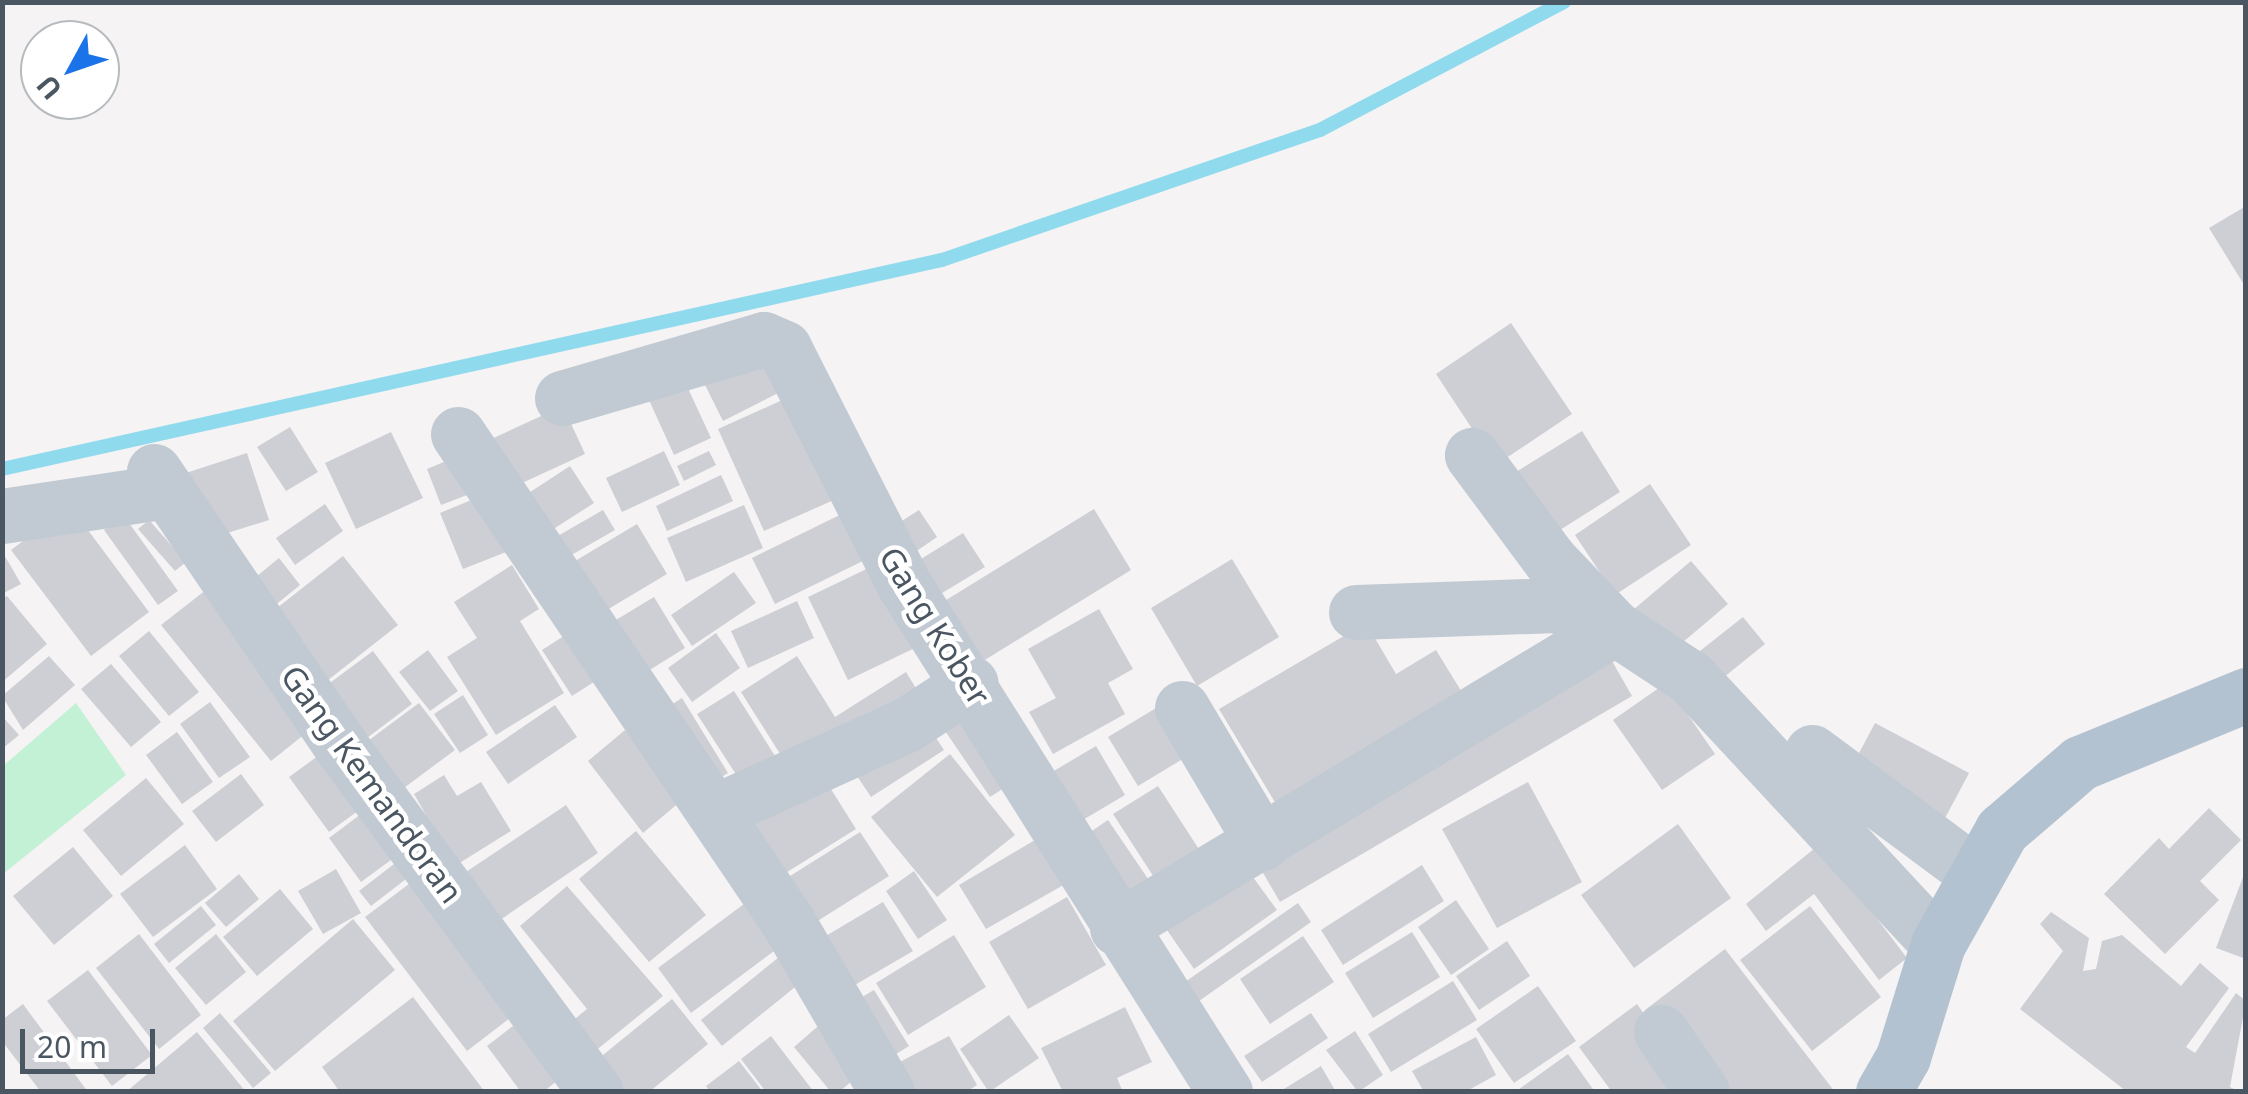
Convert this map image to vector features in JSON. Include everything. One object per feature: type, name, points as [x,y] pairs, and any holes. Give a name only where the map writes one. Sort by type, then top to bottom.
[{"type":"main road","points":[[1882,1092],[1903,1057],[1938,944],[1974,873],[2002,830],[2050,782],[2080,763],[2246,695]]},
{"type":"street","name":"Gang Kober","points":[[562,398],[764,340],[784,348],[906,586],[971,683],[1117,928],[1225,1092]]},
{"type":"street","points":[[458,434],[714,812],[887,1092]]},
{"type":"street","points":[[1472,455],[1550,560],[1614,628]]},
{"type":"street","name":"Gang Kemandoran","points":[[2,516],[161,481],[579,1087]]},
{"type":"street","points":[[1356,612],[1556,605],[1614,628],[1691,678],[1938,944]]},
{"type":"street","points":[[1117,928],[1614,628]]},
{"type":"street","points":[[714,812],[906,726],[971,683]]},
{"type":"street","points":[[1182,708],[1262,843]]},
{"type":"street","points":[[1812,752],[1974,873]]},
{"type":"street","points":[[1660,1032],[1702,1092]]},
{"type":"green space","points":[[76,703],[126,775],[3,874],[3,766]]},
{"type":"building","points":[[2246,206],[2246,288],[2209,228]]},
{"type":"building","points":[[1511,323],[1572,414],[1496,465],[1436,374]]},
{"type":"building","points":[[767,354],[784,390],[723,421],[705,385]]},
{"type":"building","points":[[686,384],[711,438],[674,455],[649,400]]},
{"type":"building","points":[[798,393],[845,495],[764,531],[718,429]]},
{"type":"building","points":[[563,406],[585,454],[509,489],[487,441]]},
{"type":"building","points":[[290,427],[318,472],[286,491],[257,447]]},
{"type":"building","points":[[1582,431],[1620,492],[1549,537],[1511,475]]},
{"type":"building","points":[[391,432],[423,498],[356,529],[325,463]]},
{"type":"building","points":[[664,451],[680,485],[622,512],[606,478]]},
{"type":"building","points":[[709,451],[716,465],[684,481],[677,466]]},
{"type":"building","points":[[247,453],[269,520],[208,539],[186,473]]},
{"type":"building","points":[[465,453],[480,490],[441,505],[427,469]]},
{"type":"building","points":[[570,466],[594,503],[544,535],[521,498]]},
{"type":"building","points":[[721,475],[733,501],[667,531],[656,506]]},
{"type":"building","points":[[1650,484],[1691,545],[1615,595],[1575,535]]},
{"type":"building","points":[[493,491],[516,548],[463,569],[440,513]]},
{"type":"building","points":[[325,504],[343,531],[295,565],[276,538]]},
{"type":"building","points":[[744,505],[763,548],[686,582],[667,538]]},
{"type":"building","points":[[70,506],[149,612],[91,656],[11,550]]},
{"type":"building","points":[[1094,509],[1131,570],[975,666],[938,605]]},
{"type":"building","points":[[603,510],[615,530],[554,565],[542,545]]},
{"type":"building","points":[[850,510],[873,556],[775,604],[752,558]]},
{"type":"building","points":[[919,510],[937,537],[905,559],[886,531]]},
{"type":"building","points":[[124,516],[178,591],[158,605],[104,530]]},
{"type":"building","points":[[149,520],[186,562],[175,571],[138,529]]},
{"type":"building","points":[[637,524],[667,574],[595,617],[565,567]]},
{"type":"building","points":[[963,533],[985,567],[929,601],[908,567]]},
{"type":"building","points":[[2,551],[21,584],[2,594]]},
{"type":"building","points":[[343,556],[398,625],[318,688],[263,619]]},
{"type":"building","points":[[279,558],[300,585],[262,616],[241,589]]},
{"type":"building","points":[[1232,559],[1279,637],[1197,686],[1151,608]]},
{"type":"building","points":[[1691,561],[1728,604],[1670,653],[1633,610]]},
{"type":"building","points":[[877,564],[917,647],[848,680],[808,597]]},
{"type":"building","points":[[512,565],[539,609],[520,621],[564,693],[496,735],[447,657],[477,638],[454,602]]},
{"type":"building","points":[[734,572],[756,603],[692,646],[671,615]]},
{"type":"building","points":[[211,586],[320,722],[271,761],[161,625]]},
{"type":"building","points":[[7,596],[47,644],[2,682],[2,599]]},
{"type":"building","points":[[654,597],[685,648],[632,681],[601,629]]},
{"type":"building","points":[[797,601],[814,638],[748,668],[731,631]]},
{"type":"building","points":[[1099,609],[1133,669],[1108,683],[1125,714],[1053,754],[1029,712],[1056,698],[1028,649]]},
{"type":"building","points":[[1743,617],[1765,644],[1713,686],[1691,658]]},
{"type":"building","points":[[1366,623],[1396,674],[1436,650],[1463,694],[1276,804],[1219,709]]},
{"type":"building","points":[[578,627],[608,673],[572,696],[542,650]]},
{"type":"building","points":[[149,631],[199,692],[169,716],[119,656]]},
{"type":"building","points":[[716,633],[740,668],[692,702],[668,668]]},
{"type":"building","points":[[1604,647],[1632,696],[1280,902],[1252,854]]},
{"type":"building","points":[[428,650],[458,691],[430,711],[399,672]]},
{"type":"building","points":[[373,651],[412,704],[363,741],[323,688]]},
{"type":"building","points":[[49,656],[75,685],[23,730],[2,696]]},
{"type":"building","points":[[797,656],[835,717],[906,672],[922,698],[789,768],[741,692]]},
{"type":"building","points":[[111,664],[161,722],[131,747],[81,689]]},
{"type":"building","points":[[1666,683],[1715,754],[1662,790],[1613,720]]},
{"type":"building","points":[[734,691],[775,756],[739,779],[697,714]]},
{"type":"building","points":[[463,695],[488,735],[460,753],[434,714]]},
{"type":"building","points":[[682,698],[728,773],[703,788],[658,713]]},
{"type":"building","points":[[967,699],[1021,777],[990,797],[937,719]]},
{"type":"building","points":[[210,702],[250,757],[219,778],[180,724]]},
{"type":"building","points":[[1166,702],[1196,751],[1138,786],[1108,737]]},
{"type":"building","points":[[419,703],[455,750],[393,796],[357,749]]},
{"type":"building","points":[[555,705],[577,737],[508,784],[486,752]]},
{"type":"building","points":[[2,716],[19,735],[2,749]]},
{"type":"building","points":[[1875,723],[1969,773],[1943,822],[1849,772]]},
{"type":"building","points":[[928,726],[944,750],[871,797],[855,773]]},
{"type":"building","points":[[625,730],[654,765],[694,790],[643,833],[588,761]]},
{"type":"building","points":[[177,732],[213,782],[182,804],[146,755]]},
{"type":"building","points":[[333,745],[373,800],[329,832],[289,777]]},
{"type":"building","points":[[1096,746],[1125,795],[1076,824],[1047,775]]},
{"type":"building","points":[[950,754],[1015,835],[937,897],[871,817]]},
{"type":"building","points":[[819,770],[856,829],[776,879],[739,821]]},
{"type":"building","points":[[241,774],[264,805],[216,842],[192,811]]},
{"type":"building","points":[[444,775],[457,796],[481,782],[511,831],[445,872],[415,822],[426,815],[414,794]]},
{"type":"building","points":[[146,778],[184,824],[121,876],[83,830]]},
{"type":"building","points":[[1528,782],[1582,882],[1497,928],[1442,829]]},
{"type":"building","points":[[1158,786],[1204,857],[1159,885],[1113,814]]},
{"type":"building","points":[[373,805],[406,849],[361,882],[329,838]]},
{"type":"building","points":[[566,805],[598,853],[484,931],[451,882]]},
{"type":"building","points":[[2209,808],[2241,840],[2200,881],[2219,900],[2165,954],[2104,894],[2159,838],[2169,849]]},
{"type":"building","points":[[1108,820],[1161,898],[1130,919],[1077,841]]},
{"type":"building","points":[[1678,824],[1731,898],[1634,968],[1581,895]]},
{"type":"building","points":[[636,831],[706,915],[649,962],[579,879]]},
{"type":"building","points":[[860,832],[889,876],[808,927],[779,883]]},
{"type":"building","points":[[1040,837],[1067,883],[986,929],[959,885]]},
{"type":"building","points":[[1820,844],[1907,958],[1879,980],[1814,894],[1766,931],[1746,904]]},
{"type":"building","points":[[185,845],[217,889],[153,937],[120,894]]},
{"type":"building","points":[[73,847],[113,896],[54,945],[13,896]]},
{"type":"building","points":[[407,854],[419,869],[371,906],[359,891]]},
{"type":"building","points":[[1242,862],[1277,910],[1194,969],[1160,920]]},
{"type":"building","points":[[1422,865],[1444,901],[1343,965],[1321,930]]},
{"type":"building","points":[[336,869],[361,913],[323,934],[298,891]]},
{"type":"building","points":[[914,871],[947,920],[918,939],[886,891]]},
{"type":"building","points":[[2246,872],[2246,959],[2216,948]]},
{"type":"building","points":[[239,874],[259,899],[226,927],[205,903]]},
{"type":"building","points":[[417,878],[519,1011],[467,1051],[365,917]]},
{"type":"building","points":[[567,886],[663,996],[589,1056],[565,1027],[587,1009],[520,926]]},
{"type":"building","points":[[280,889],[313,929],[257,976],[223,937]]},
{"type":"building","points":[[756,895],[789,940],[691,1013],[658,968]]},
{"type":"building","points":[[1067,897],[1106,965],[1028,1009],[989,942]]},
{"type":"building","points":[[1456,900],[1489,949],[1451,975],[1418,927]]},
{"type":"building","points":[[883,902],[913,951],[848,989],[819,940]]},
{"type":"building","points":[[1298,903],[1311,922],[1199,1001],[1185,982]]},
{"type":"building","points":[[201,906],[216,925],[169,963],[154,944]]},
{"type":"building","points":[[1810,906],[1881,997],[1812,1051],[1740,960]]},
{"type":"building","points":[[2051,912],[2089,938],[2083,971],[2096,969],[2102,941],[2122,935],[2181,986],[2200,963],[2229,988],[2186,1047],[2195,1053],[2236,993],[2246,1001],[2230,1087],[2240,1092],[2126,1091],[2020,1009],[2063,951],[2040,924]]},
{"type":"building","points":[[353,919],[395,970],[275,1071],[233,1021]]},
{"type":"building","points":[[1412,932],[1440,977],[1373,1018],[1345,973]]},
{"type":"building","points":[[139,934],[201,1015],[159,1049],[96,968]]},
{"type":"building","points":[[216,934],[246,972],[206,1005],[175,968]]},
{"type":"building","points":[[954,935],[986,987],[908,1035],[876,983]]},
{"type":"building","points":[[1303,936],[1334,982],[1270,1024],[1240,979]]},
{"type":"building","points":[[1507,941],[1530,976],[1479,1010],[1456,976]]},
{"type":"building","points":[[789,949],[810,975],[722,1046],[701,1020]]},
{"type":"building","points":[[1725,949],[1835,1092],[1708,1092],[1645,1010]]},
{"type":"building","points":[[88,970],[152,1055],[112,1086],[47,1001]]},
{"type":"building","points":[[1453,981],[1477,1020],[1391,1072],[1368,1034]]},
{"type":"building","points":[[1538,986],[1576,1041],[1514,1083],[1476,1029]]},
{"type":"building","points":[[874,990],[909,1046],[877,1066],[842,1009]]},
{"type":"building","points":[[413,997],[485,1092],[340,1092],[322,1067]]},
{"type":"building","points":[[672,999],[708,1044],[649,1092],[625,1092],[598,1059]]},
{"type":"building","points":[[23,1004],[88,1092],[41,1092],[2,1041],[2,1020]]},
{"type":"building","points":[[1637,1004],[1700,1092],[1612,1092],[1579,1047]]},
{"type":"building","points":[[1125,1007],[1152,1062],[1117,1078],[1123,1092],[1063,1092],[1041,1048]]},
{"type":"building","points":[[220,1013],[271,1073],[253,1088],[203,1028]]},
{"type":"building","points":[[1311,1013],[1328,1038],[1262,1082],[1244,1056]]},
{"type":"building","points":[[1009,1015],[1039,1058],[989,1092],[960,1049]]},
{"type":"building","points":[[526,1016],[568,1072],[543,1092],[521,1092],[487,1046]]},
{"type":"building","points":[[824,1021],[865,1070],[839,1092],[831,1092],[794,1047]]},
{"type":"building","points":[[1355,1031],[1383,1075],[1358,1092],[1326,1050]]},
{"type":"building","points":[[197,1032],[246,1092],[126,1092]]},
{"type":"building","points":[[771,1036],[814,1092],[766,1092],[741,1059]]},
{"type":"building","points":[[949,1036],[977,1085],[966,1092],[891,1092],[881,1072]]},
{"type":"building","points":[[1476,1037],[1496,1075],[1465,1092],[1424,1092],[1412,1071]]},
{"type":"building","points":[[1568,1054],[1595,1092],[1515,1092]]},
{"type":"building","points":[[739,1061],[763,1092],[710,1092],[706,1086]]},
{"type":"building","points":[[1321,1066],[1336,1092],[1279,1092]]},
{"type":"waterway","points":[[2,469],[942,260],[1320,130],[1564,2]]}]
